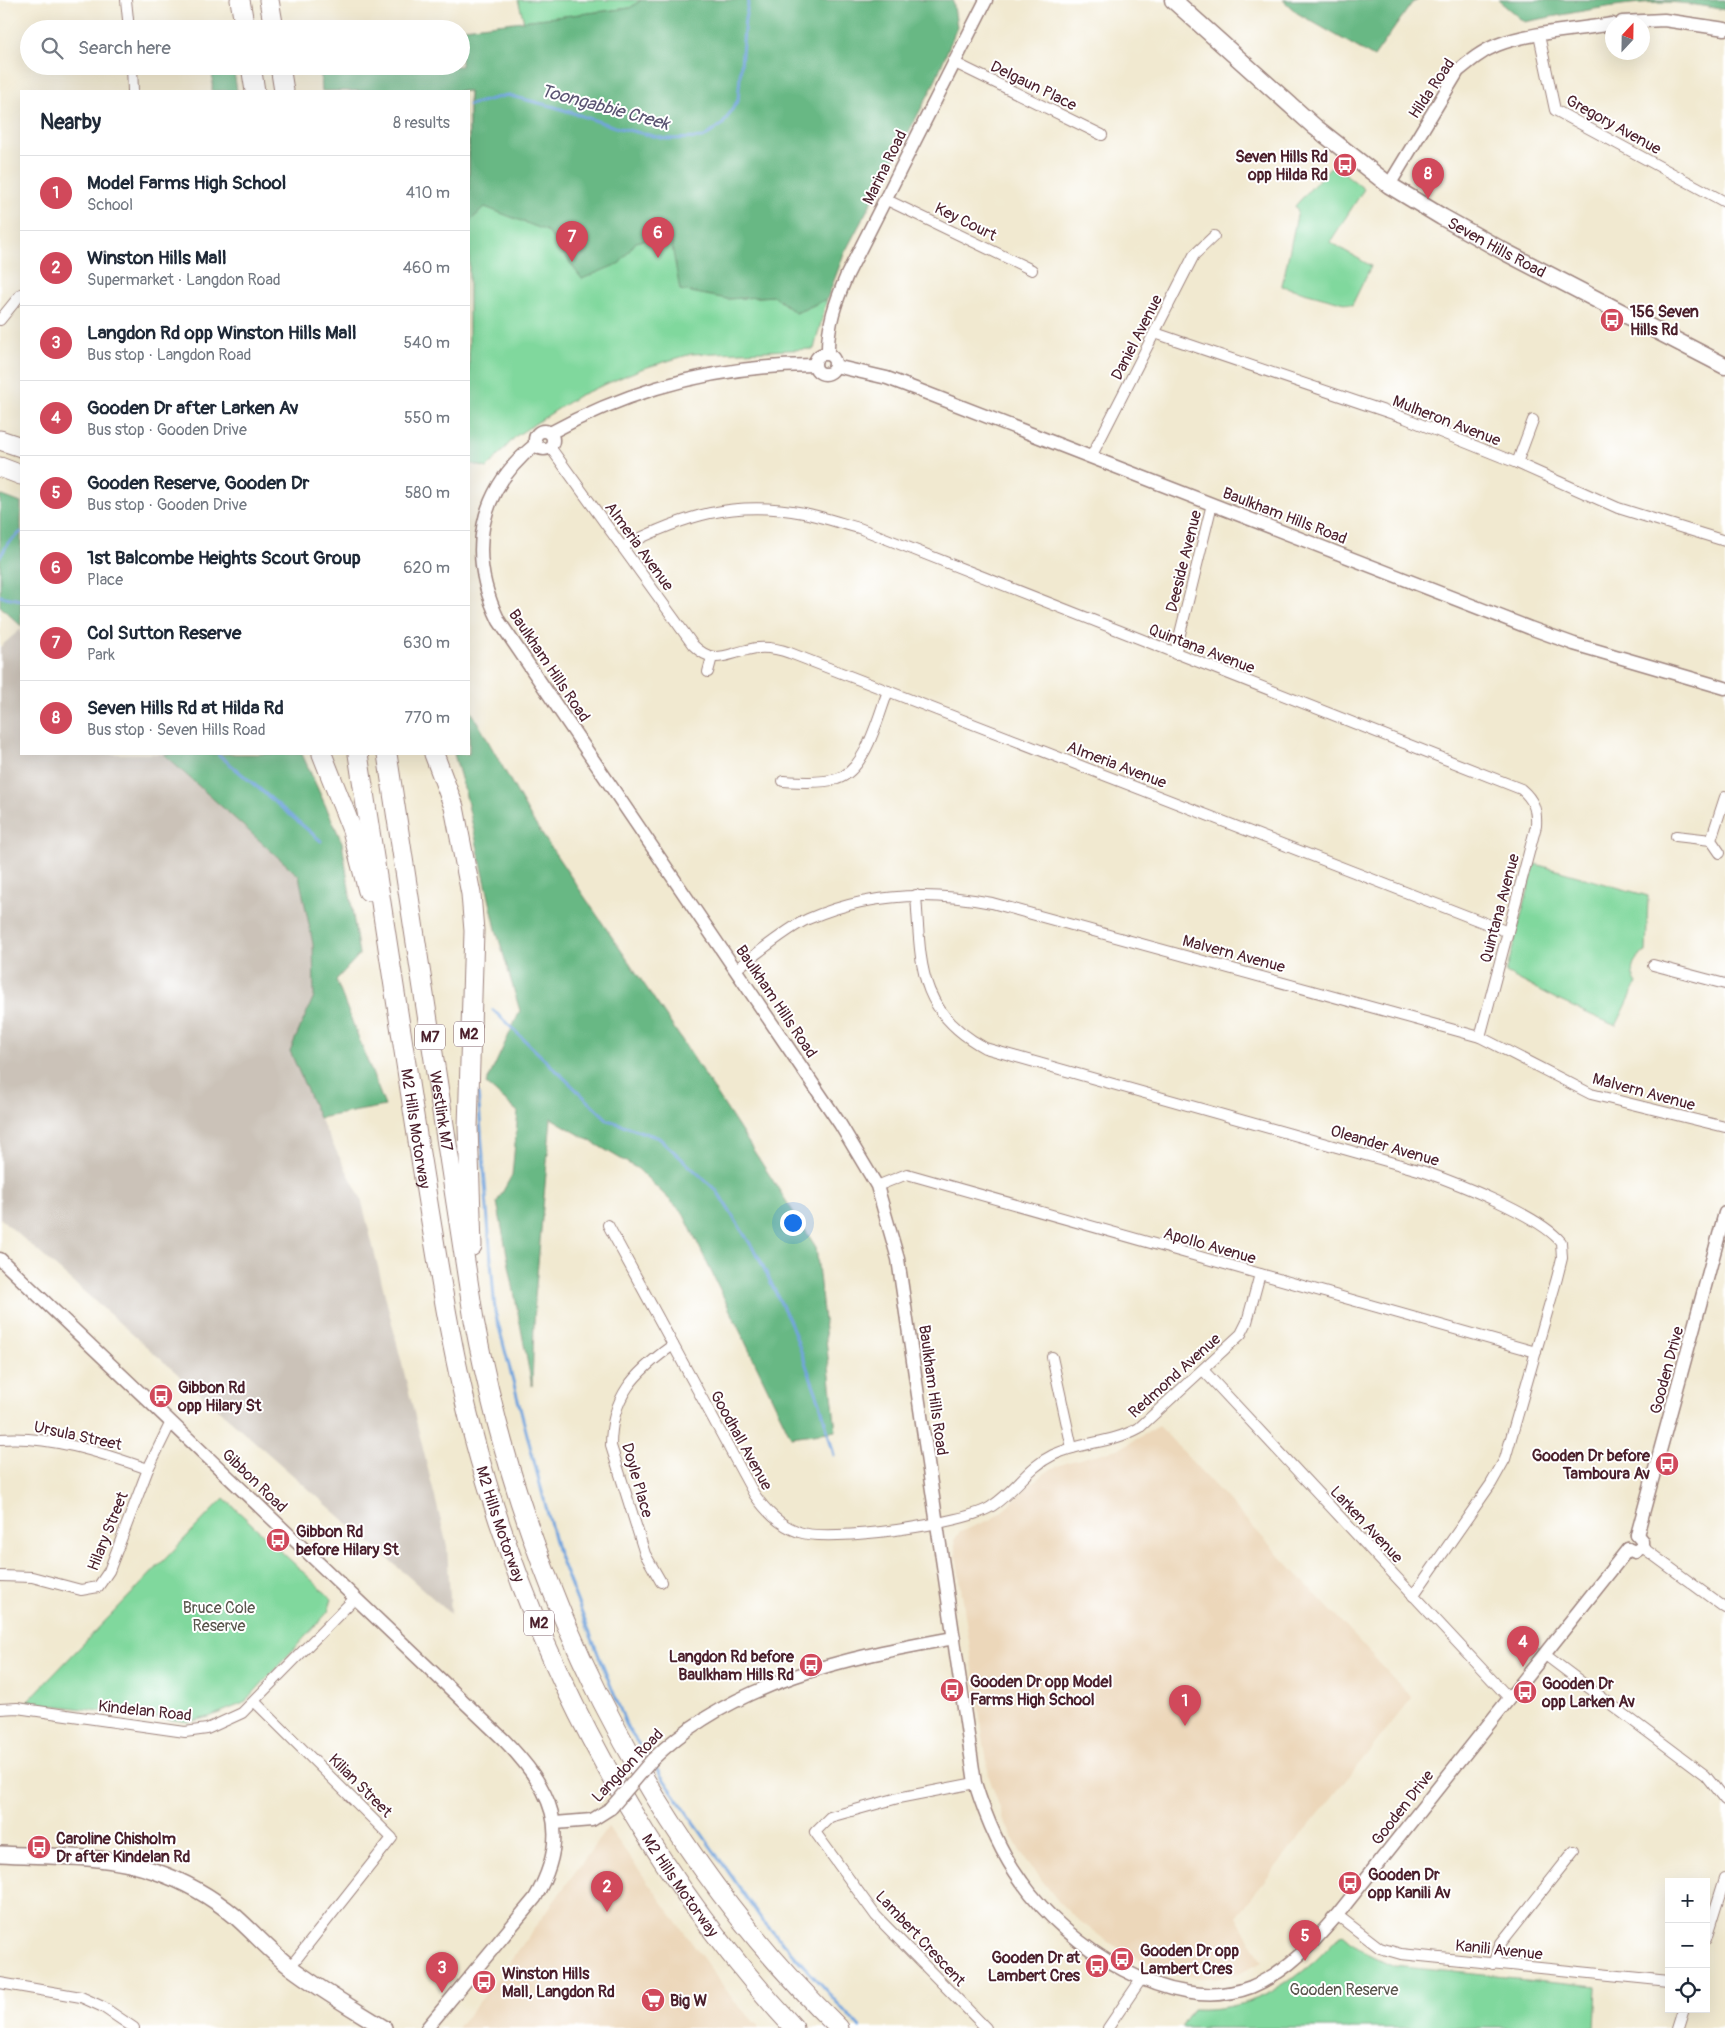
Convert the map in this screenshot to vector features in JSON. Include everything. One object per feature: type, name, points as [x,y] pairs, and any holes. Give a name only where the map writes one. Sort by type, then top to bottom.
[{"type":"highway","points":[[240,0],[243,20]]},
{"type":"highway","points":[[269,0],[272,20]]},
{"type":"highway","points":[[252,75],[255,90]]},
{"type":"highway","points":[[281,75],[284,90]]},
{"type":"highway","points":[[0,440],[20,447]]},
{"type":"highway","points":[[0,467],[20,474]]},
{"type":"highway","name":"M2","points":[[322,755],[352,830],[373,916],[388,948]]},
{"type":"highway","points":[[358,755],[388,948]]},
{"type":"highway","name":"Westlink M7","points":[[387,755],[474,1320]]},
{"type":"highway","name":"M2","points":[[434,755],[454,807],[471,894],[474,931],[468,1127],[474,1320]]},
{"type":"highway","name":"M2 Hills Motorway","points":[[388,948],[450,1336],[480,1461],[511,1555],[582,1722],[610,1777],[640,1827],[691,1902],[762,1994],[794,2028]]},
{"type":"highway","name":"M2 Hills Motorway","points":[[474,1320],[492,1410],[519,1499],[566,1622],[622,1742],[654,1798],[696,1860],[754,1934],[839,2028]]},
{"type":"main road","name":"Seven Hills Road","points":[[1173,0],[1315,127],[1389,185],[1505,252],[1725,366]]},
{"type":"main road","points":[[0,1854],[96,1859],[153,1870],[192,1887],[220,1905],[290,1967],[384,2028]]},
{"type":"street","points":[[126,0],[128,20]]},
{"type":"street","name":"Marina Road","points":[[828,354],[827,337],[837,298],[986,0]]},
{"type":"street","points":[[1650,21],[1664,20],[1725,29]]},
{"type":"street","name":"Hilda Road","points":[[1389,185],[1458,71],[1474,57],[1496,45],[1539,35],[1605,25]]},
{"type":"street","name":"Gregory Avenue","points":[[1539,35],[1555,110],[1725,202]]},
{"type":"street","name":"Delgaun Place","points":[[954,62],[1102,135]]},
{"type":"street","points":[[133,75],[134,90]]},
{"type":"street","name":"Key Court","points":[[886,200],[1032,270]]},
{"type":"street","name":"Daniel Avenue","points":[[1091,457],[1194,255],[1214,236]]},
{"type":"street","points":[[0,320],[20,295]]},
{"type":"street","name":"Mulheron Avenue","points":[[1155,333],[1405,418],[1517,463],[1618,508],[1725,541]]},
{"type":"street","points":[[828,354],[835,360],[832,372],[826,374],[820,372],[815,365],[819,356],[828,354]]},
{"type":"street","points":[[550,433],[610,403],[674,382],[739,369],[815,365]]},
{"type":"street","name":"Baulkham Hills Road","points":[[835,366],[887,378],[916,388],[1574,644],[1725,688]]},
{"type":"street","points":[[1517,463],[1533,420]]},
{"type":"street","points":[[545,431],[550,433],[553,439],[550,447],[541,448],[536,444],[535,438],[539,432],[545,431]]},
{"type":"street","name":"Baulkham Hills Road","points":[[536,444],[508,470],[489,506],[480,545],[480,558],[490,602],[499,621],[840,1124],[877,1186],[898,1259],[954,1638]]},
{"type":"street","name":"Almeria Avenue","points":[[550,447],[692,645],[712,657],[725,657],[753,648],[776,649],[888,691],[1482,924],[1508,932]]},
{"type":"street","name":"Deeside Avenue","points":[[1175,654],[1212,504]]},
{"type":"street","name":"Quintana Avenue","points":[[622,547],[661,527],[689,517],[714,512],[771,509],[804,513],[859,528],[1175,654],[1510,783],[1532,798],[1536,812],[1536,826],[1480,1037]]},
{"type":"street","points":[[708,672],[712,657]]},
{"type":"street","points":[[783,781],[830,780],[854,770],[862,756],[888,691]]},
{"type":"street","points":[[1710,840],[1725,798]]},
{"type":"street","points":[[1676,836],[1710,840],[1720,853]]},
{"type":"street","name":"Malvern Avenue","points":[[736,969],[807,919],[864,900],[916,895],[957,896],[992,902],[1480,1037],[1591,1094],[1725,1127]]},
{"type":"street","name":"Oleander Avenue","points":[[916,895],[920,961],[934,1004],[956,1029],[985,1048],[1422,1170],[1465,1186],[1556,1235],[1561,1242],[1562,1258],[1505,1460],[1491,1484],[1413,1596]]},
{"type":"street","points":[[1653,965],[1725,984]]},
{"type":"street","name":"Apollo Avenue","points":[[877,1186],[907,1174],[1536,1352]]},
{"type":"street","name":"Gooden Drive","points":[[954,1638],[975,1783],[999,1844],[1018,1876],[1038,1903],[1055,1921],[1085,1945],[1120,1968],[1142,1978],[1172,1989],[1197,1994],[1218,1994],[1250,1987],[1289,1964],[1311,1945],[1337,1915],[1628,1549],[1627,1540],[1631,1535],[1639,1541],[1725,1213]]},
{"type":"street","name":"Goodhall Avenue","points":[[608,1225],[754,1494],[765,1509],[780,1523],[800,1533],[818,1537],[852,1535],[937,1523]]},
{"type":"street","name":"Gibbon Road","points":[[0,1258],[518,1754],[546,1793],[555,1822]]},
{"type":"street","name":"Redmond Avenue","points":[[937,1523],[973,1515],[992,1506],[1035,1466],[1055,1454],[1072,1448],[1104,1442],[1139,1428],[1241,1334],[1260,1274]]},
{"type":"street","name":"Doyle Place","points":[[661,1582],[645,1554],[611,1446],[611,1429],[617,1407],[634,1378],[650,1362],[674,1345]]},
{"type":"street","points":[[1052,1357],[1072,1448]]},
{"type":"street","name":"Larken Avenue","points":[[1204,1370],[1509,1698]]},
{"type":"street","name":"Hilary Street","points":[[0,1576],[32,1577],[81,1590],[98,1586],[109,1571],[148,1469],[171,1422]]},
{"type":"street","name":"Ursula Street","points":[[0,1439],[43,1440],[114,1457],[148,1469]]},
{"type":"street","points":[[1639,1541],[1725,1608]]},
{"type":"street","name":"Kindelan Road","points":[[0,1709],[17,1708],[185,1732],[207,1729],[242,1713],[255,1702],[355,1598]]},
{"type":"street","name":"Langdon Road","points":[[555,1822],[592,1820],[611,1808],[652,1760],[690,1726],[737,1700],[790,1679],[856,1659],[954,1638]]},
{"type":"street","points":[[1544,1654],[1705,1775],[1725,1800]]},
{"type":"street","name":"Kilian Street","points":[[255,1702],[392,1838],[290,1967]]},
{"type":"street","name":"Lambert Crescent","points":[[975,1783],[898,1798],[830,1817],[815,1832],[876,1916],[986,2028]]},
{"type":"street","points":[[427,2028],[535,1898],[547,1876],[553,1856],[555,1822]]},
{"type":"street","points":[[1493,1964],[1501,1943],[1574,1851]]},
{"type":"street","points":[[1710,1926],[1725,1878]]},
{"type":"street","name":"Kanili Avenue","points":[[1337,1915],[1380,1948],[1390,1952],[1665,1981]]},
{"type":"street","points":[[1108,2028],[1142,1978]]},
{"type":"street","points":[[0,1983],[81,1997],[103,2007],[134,2028]]},
{"type":"street","points":[[1678,2028],[1683,2013]]},
{"type":"shaded area","points":[[20,630],[20,755],[164,755],[299,876],[313,944],[314,996],[290,1051],[319,1118],[361,1198],[447,1546],[451,1614],[0,1218],[0,647]]},
{"type":"shaded area","points":[[1159,1426],[1412,1698],[1236,1917],[1262,1961],[1239,1973],[1214,1978],[1196,1978],[1151,1965],[1108,1942],[1073,1916],[1058,1901],[1021,1853],[1005,1823],[989,1777],[954,1540],[960,1532],[992,1519],[1030,1484],[1051,1469],[1065,1463],[1121,1448]]},
{"type":"shaded area","points":[[608,1827],[734,2001],[760,2028],[457,2028],[491,1988]]},
{"type":"green space","points":[[518,0],[641,0],[630,8],[524,21]]},
{"type":"green space","points":[[641,0],[953,0],[957,27],[933,86],[844,254],[827,299],[796,313],[774,296],[727,299],[680,290],[670,235],[636,242],[620,263],[582,279],[547,231],[485,207],[470,221],[470,90],[322,90],[321,75],[470,75],[470,27],[630,8]]},
{"type":"green space","points":[[1283,0],[1418,0],[1412,3],[1374,57],[1297,13]]},
{"type":"green space","points":[[1498,0],[1725,0],[1725,10],[1661,2],[1627,4],[1524,22]]},
{"type":"green space","points":[[213,75],[234,75],[237,90],[212,90]]},
{"type":"green space","points":[[440,81],[649,110],[717,296],[727,299],[774,296],[796,313],[827,299],[814,349],[691,354],[641,369],[578,396],[516,436],[487,468],[470,463],[470,90],[422,90]]},
{"type":"green space","points":[[1333,164],[1364,189],[1330,242],[1371,266],[1352,305],[1282,286],[1298,211],[1295,206]]},
{"type":"green space","points":[[0,495],[20,503],[20,625],[0,606]]},
{"type":"green space","points":[[470,709],[533,821],[680,1037],[816,1247],[836,1431],[791,1437],[683,1213],[638,1169],[551,1118],[535,1297],[532,1386],[497,1202],[512,1175],[518,1112],[486,1084],[520,1011],[496,929],[466,796],[454,755],[470,755]]},
{"type":"green space","points":[[164,755],[302,755],[342,842],[359,955],[336,980],[385,1106],[319,1118],[290,1051],[314,996],[313,944],[299,876]]},
{"type":"green space","points":[[1535,864],[1648,896],[1646,952],[1633,965],[1632,970],[1637,983],[1616,1026],[1562,1002],[1506,973]]},
{"type":"green space","name":"Bruce Cole Reserve","points":[[224,1498],[332,1599],[328,1612],[244,1703],[209,1717],[189,1722],[27,1702]]},
{"type":"green space","name":"Gooden Reserve","points":[[1343,1934],[1364,1952],[1393,1966],[1597,1986],[1595,2028],[1181,2028],[1193,2009],[1228,2007],[1259,1998],[1273,1991],[1315,1961]]},
{"type":"waterway","name":"Toongabbie Creek","points":[[470,105],[507,95],[555,107],[615,127],[666,139],[703,138],[723,124],[738,100],[745,19],[749,0]]},
{"type":"waterway","name":"Toongabbie Creek","points":[[0,557],[8,543],[20,533]]},
{"type":"waterway","points":[[0,596],[20,600]]},
{"type":"waterway","points":[[219,755],[321,841]]},
{"type":"waterway","points":[[493,1010],[608,1120],[659,1138],[717,1191],[759,1258],[791,1324],[820,1403],[834,1455]]},
{"type":"waterway","points":[[478,1092],[495,1312],[558,1553],[628,1729],[649,1759]]},
{"type":"waterway","points":[[653,1764],[762,1920],[860,2028]]},
{"type":"place","name":"Seven Hills Rd opp Hilda Rd","points":[[1345,165]]},
{"type":"place","name":"Seven Hills Rd at Hilda Rd","points":[[1428,199]]},
{"type":"place","name":"1st Balcombe Heights Scout Group","points":[[658,258]]},
{"type":"place","name":"Col Sutton Reserve","points":[[572,262]]},
{"type":"place","name":"156 Seven Hills Rd","points":[[1612,320]]},
{"type":"place","name":"Gibbon Rd opp Hilary St","points":[[161,1396]]},
{"type":"place","name":"Gooden Dr before Tamboura Av","points":[[1667,1464]]},
{"type":"place","name":"Gibbon Rd before Hilary St","points":[[278,1540]]},
{"type":"place","name":"Langdon Rd before Baulkham Hills Rd","points":[[811,1665]]},
{"type":"place","name":"Gooden Dr after Larken Av","points":[[1523,1667]]},
{"type":"place","name":"Gooden Dr opp Model Farms High School","points":[[952,1690]]},
{"type":"place","name":"Gooden Dr opp Larken Av","points":[[1525,1692]]},
{"type":"place","name":"Model Farms High School","points":[[1185,1726]]},
{"type":"place","name":"Caroline Chisholm Dr after Kindelan Rd","points":[[39,1847]]},
{"type":"place","name":"Gooden Dr opp Kanili Av","points":[[1350,1883]]},
{"type":"place","name":"Winston Hills Mall","points":[[607,1912]]},
{"type":"place","name":"Gooden Dr opp Lambert Cres","points":[[1122,1959]]},
{"type":"place","name":"Gooden Reserve, Gooden Dr","points":[[1305,1961]]},
{"type":"place","name":"Gooden Dr at Lambert Cres","points":[[1097,1966]]},
{"type":"place","name":"Winston Hills Mall, Langdon Rd","points":[[484,1982]]},
{"type":"place","name":"Langdon Rd opp Winston Hills Mall","points":[[442,1993]]},
{"type":"place","name":"Big W","points":[[653,2000]]}]
